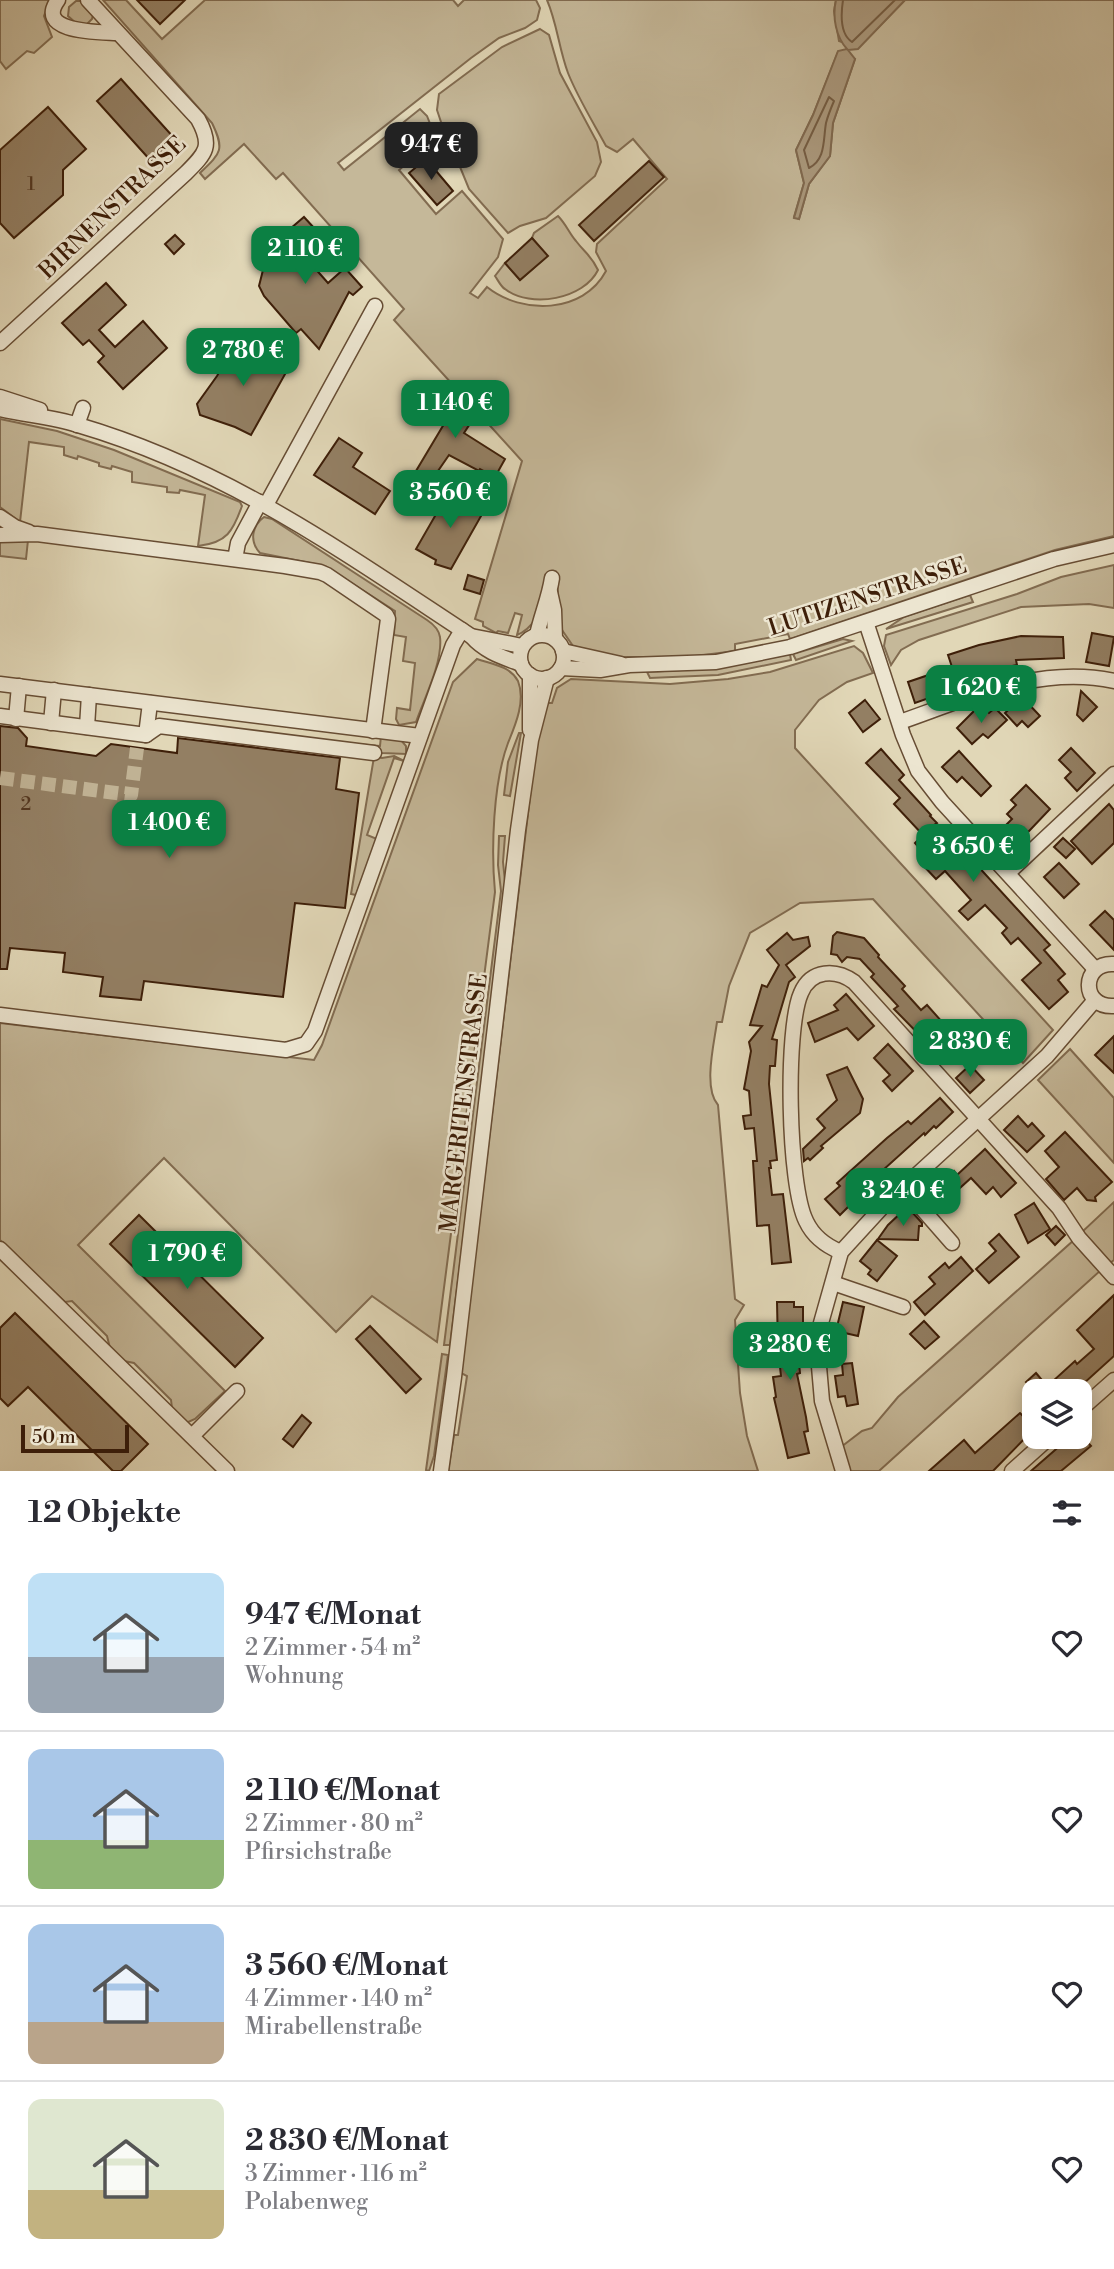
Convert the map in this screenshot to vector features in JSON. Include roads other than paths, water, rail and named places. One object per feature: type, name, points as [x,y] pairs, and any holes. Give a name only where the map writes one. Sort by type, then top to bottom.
[{"type":"street","points":[[58,0],[54,6],[57,22],[72,30],[117,33]]},
{"type":"street","name":"BIRNENSTRASSE","points":[[0,343],[186,173],[207,148],[208,139],[198,119],[88,0]]},
{"type":"street","points":[[235,559],[238,542],[376,306]]},
{"type":"street","points":[[0,397],[177,460],[263,503],[297,522],[467,633],[490,653],[547,678],[561,668],[551,585],[542,609],[537,635]]},
{"type":"street","points":[[77,425],[83,408]]},
{"type":"street","points":[[0,409],[57,419]]},
{"type":"street","points":[[0,517],[15,527],[37,534]]},
{"type":"street","points":[[0,535],[37,534],[320,572],[386,615],[388,620],[373,730]]},
{"type":"street","name":"LUTIZENSTRASSE","points":[[561,668],[600,670],[629,665],[685,664],[739,658],[790,647],[1054,559],[1114,545]]},
{"type":"street","points":[[866,622],[912,759],[925,779],[1095,969]]},
{"type":"street","points":[[467,633],[522,646]]},
{"type":"street","points":[[0,1015],[286,1050],[306,1044],[315,1031],[453,645],[467,633]]},
{"type":"street","points":[[526,670],[520,652],[522,646],[537,635],[543,634],[559,645]]},
{"type":"street","name":"LUTIZENSTRASSE","points":[[559,645],[629,665]]},
{"type":"street","name":"MARGERITENSTRASSE","points":[[526,670],[531,740]]},
{"type":"street","points":[[900,723],[1000,687],[1034,679],[1074,676],[1114,681]]},
{"type":"street","name":"MARGERITENSTRASSE","points":[[441,1471],[518,830],[531,740],[547,678]]},
{"type":"street","points":[[0,684],[420,736]]},
{"type":"street","points":[[16,719],[19,686]]},
{"type":"street","points":[[51,723],[54,690]]},
{"type":"street","points":[[87,727],[89,695]]},
{"type":"street","points":[[140,739],[150,703]]},
{"type":"street","points":[[234,713],[239,737]]},
{"type":"street","points":[[0,716],[87,727],[140,739],[159,726],[374,753]]},
{"type":"street","points":[[333,748],[335,726]]},
{"type":"street","points":[[1009,873],[1114,774]]},
{"type":"street","points":[[1114,964],[1101,965],[1095,969],[1088,981],[1095,1000],[1106,1006],[1114,1006]]},
{"type":"street","points":[[841,1252],[825,1244],[810,1228],[802,1210],[789,1098],[799,996],[808,982],[828,972],[840,974],[854,982],[1059,1208],[1079,1238],[1114,1278]]},
{"type":"street","points":[[843,1471],[826,1419],[820,1382],[819,1340],[841,1252],[903,1187],[1047,1056],[1095,1000]]},
{"type":"street","points":[[903,1187],[951,1243]]},
{"type":"street","points":[[0,1249],[227,1471]]},
{"type":"street","points":[[833,1283],[903,1307]]},
{"type":"street","points":[[1092,1399],[1114,1380]]},
{"type":"street","points":[[192,1436],[237,1391]]},
{"type":"street","points":[[1012,1471],[1037,1449]]},
{"type":"water","points":[[836,0],[905,0],[858,49],[848,50],[855,59],[833,123],[830,156],[809,184],[799,219],[794,218],[804,183],[796,150],[838,51],[847,49],[836,26]]},
{"type":"tunnel","points":[[0,778],[131,795],[137,748]]}]
